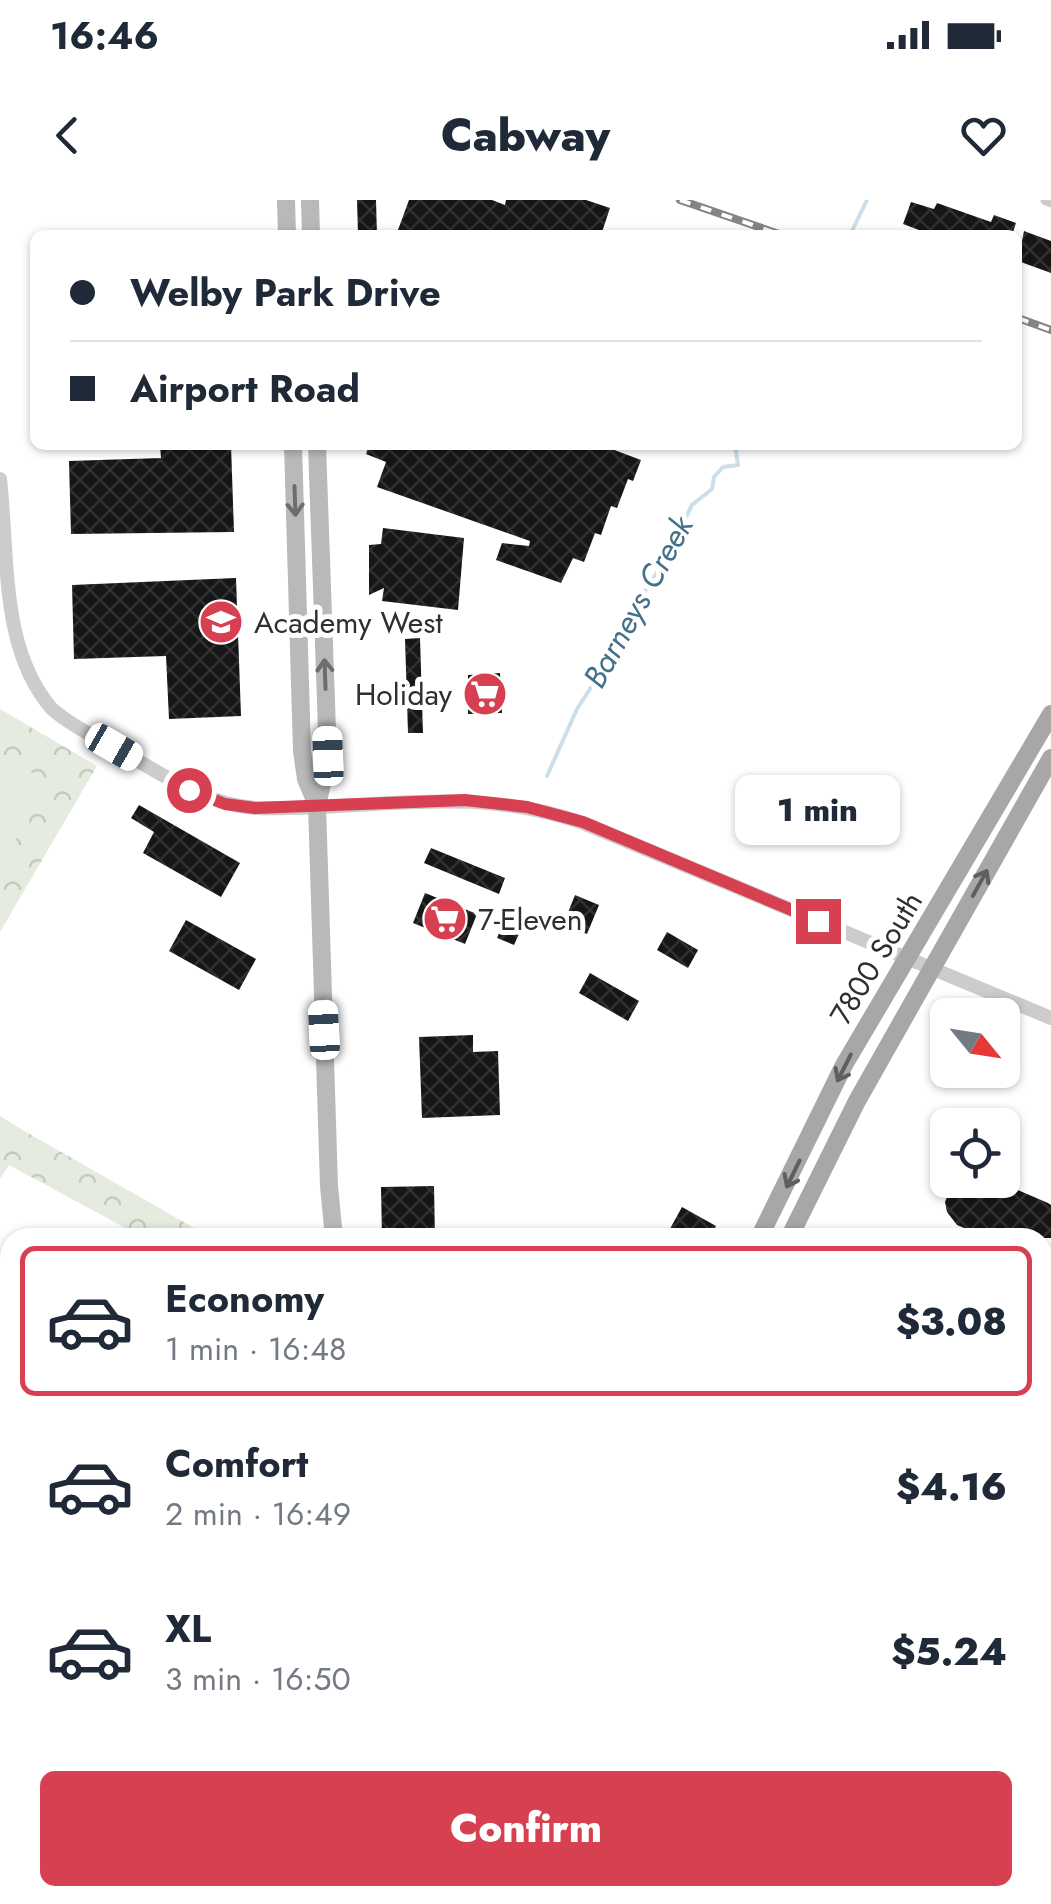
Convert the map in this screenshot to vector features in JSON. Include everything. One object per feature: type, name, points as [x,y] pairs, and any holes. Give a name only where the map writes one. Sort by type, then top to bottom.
[{"type":"main road","points":[[286,200],[287,230]]},
{"type":"main road","points":[[310,200],[311,230]]},
{"type":"main road","points":[[293,450],[302,751],[306,779],[318,805]]},
{"type":"main road","points":[[317,450],[328,760],[318,805],[333,1228]]},
{"type":"main road","name":"7800 South","points":[[764,1228],[844,1065],[1051,714]]},
{"type":"main road","name":"7800 South","points":[[794,1228],[857,1101],[1051,758]]},
{"type":"street","points":[[0,479],[4,628],[21,672],[40,698],[82,729],[176,783],[214,800],[255,808],[465,800],[546,811],[583,822],[1051,1018]]},
{"type":"green space","points":[[0,709],[97,766],[0,932]]},
{"type":"green space","points":[[0,755],[49,782],[0,868]]},
{"type":"green space","points":[[0,1116],[194,1228],[125,1228],[9,1165],[0,1179]]},
{"type":"building","points":[[357,200],[376,200],[377,230],[358,230]]},
{"type":"building","points":[[409,200],[492,200],[505,205],[506,200],[586,200],[610,208],[603,230],[398,230]]},
{"type":"building","points":[[911,202],[934,209],[937,203],[991,222],[994,215],[1016,223],[1014,230],[919,230],[903,224]]},
{"type":"building","points":[[1024,231],[1051,241],[1051,273],[1022,262]]},
{"type":"building","points":[[160,450],[231,450],[234,532],[71,534],[69,461],[161,458]]},
{"type":"building","points":[[367,450],[614,450],[641,460],[633,481],[628,479],[617,508],[611,506],[601,535],[595,533],[584,562],[573,558],[561,583],[496,560],[502,543],[529,546],[530,541],[377,487],[386,462],[366,454]]},
{"type":"building","points":[[383,528],[464,538],[458,610],[382,601],[384,588],[369,595],[369,545],[381,544]]},
{"type":"building","points":[[236,578],[241,716],[169,719],[166,656],[74,659],[72,585]]},
{"type":"building","points":[[420,638],[423,733],[408,733],[405,639]]},
{"type":"building","name":"Holiday","points":[[500,673],[502,713],[468,714],[468,675]]},
{"type":"building","points":[[139,805],[240,863],[221,897],[143,853],[154,832],[131,818]]},
{"type":"building","points":[[431,848],[505,878],[499,894],[424,863]]},
{"type":"building","name":"7-Eleven","points":[[425,893],[477,914],[465,944],[413,923]]},
{"type":"building","points":[[575,895],[599,905],[587,934],[563,925]]},
{"type":"building","points":[[510,907],[528,914],[514,945],[497,938]]},
{"type":"building","points":[[186,920],[256,959],[239,990],[169,951]]},
{"type":"building","points":[[667,932],[698,950],[688,968],[657,950]]},
{"type":"building","points":[[590,973],[639,1001],[628,1021],[579,993]]},
{"type":"building","points":[[473,1035],[473,1052],[498,1051],[500,1115],[422,1118],[419,1037]]},
{"type":"building","points":[[434,1186],[435,1228],[382,1228],[381,1187]]},
{"type":"building","points":[[1020,1191],[1051,1205],[1051,1228],[964,1228],[947,1212],[947,1198],[1020,1198]]},
{"type":"building","points":[[682,1207],[716,1226],[715,1228],[670,1228]]},
{"type":"waterway","name":"Barneys Creek","points":[[852,230],[867,200]]},
{"type":"waterway","name":"Barneys Creek","points":[[547,776],[577,709],[624,636],[634,608],[665,560],[692,505],[712,489],[714,477],[723,467],[738,465],[736,450]]},
{"type":"railway","points":[[680,200],[767,230]]},
{"type":"railway","points":[[1022,319],[1051,330]]},
{"type":"place","name":"Academy West","points":[[221,622]]},
{"type":"place","name":"Holiday","points":[[485,694]]},
{"type":"place","name":"7-Eleven","points":[[445,919]]},
{"type":"route","points":[[189,790],[225,804],[255,808],[455,800],[546,811],[583,822],[818,921]]}]
